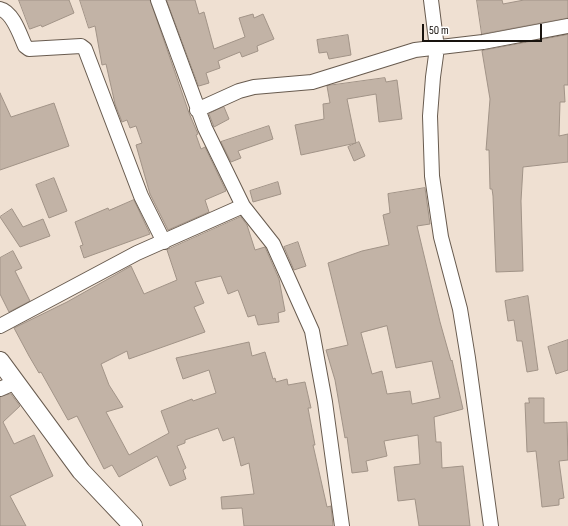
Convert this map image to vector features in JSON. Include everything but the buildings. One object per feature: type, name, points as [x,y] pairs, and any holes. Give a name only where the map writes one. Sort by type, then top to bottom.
[{"type":"street","points":[[158,0],[197,110],[243,206],[272,244],[312,331],[325,402],[342,526]]},
{"type":"street","points":[[431,0],[437,48],[430,116],[432,176],[441,237],[460,309],[491,526]]},
{"type":"street","points":[[0,10],[5,11],[10,16],[25,46],[29,49],[81,46],[85,49],[140,196],[164,242]]},
{"type":"street","points":[[197,110],[239,91],[254,87],[312,82],[415,50],[437,48],[568,26]]},
{"type":"street","points":[[0,326],[137,253],[243,206]]},
{"type":"street","points":[[0,361],[8,385],[81,471],[133,526]]}]
